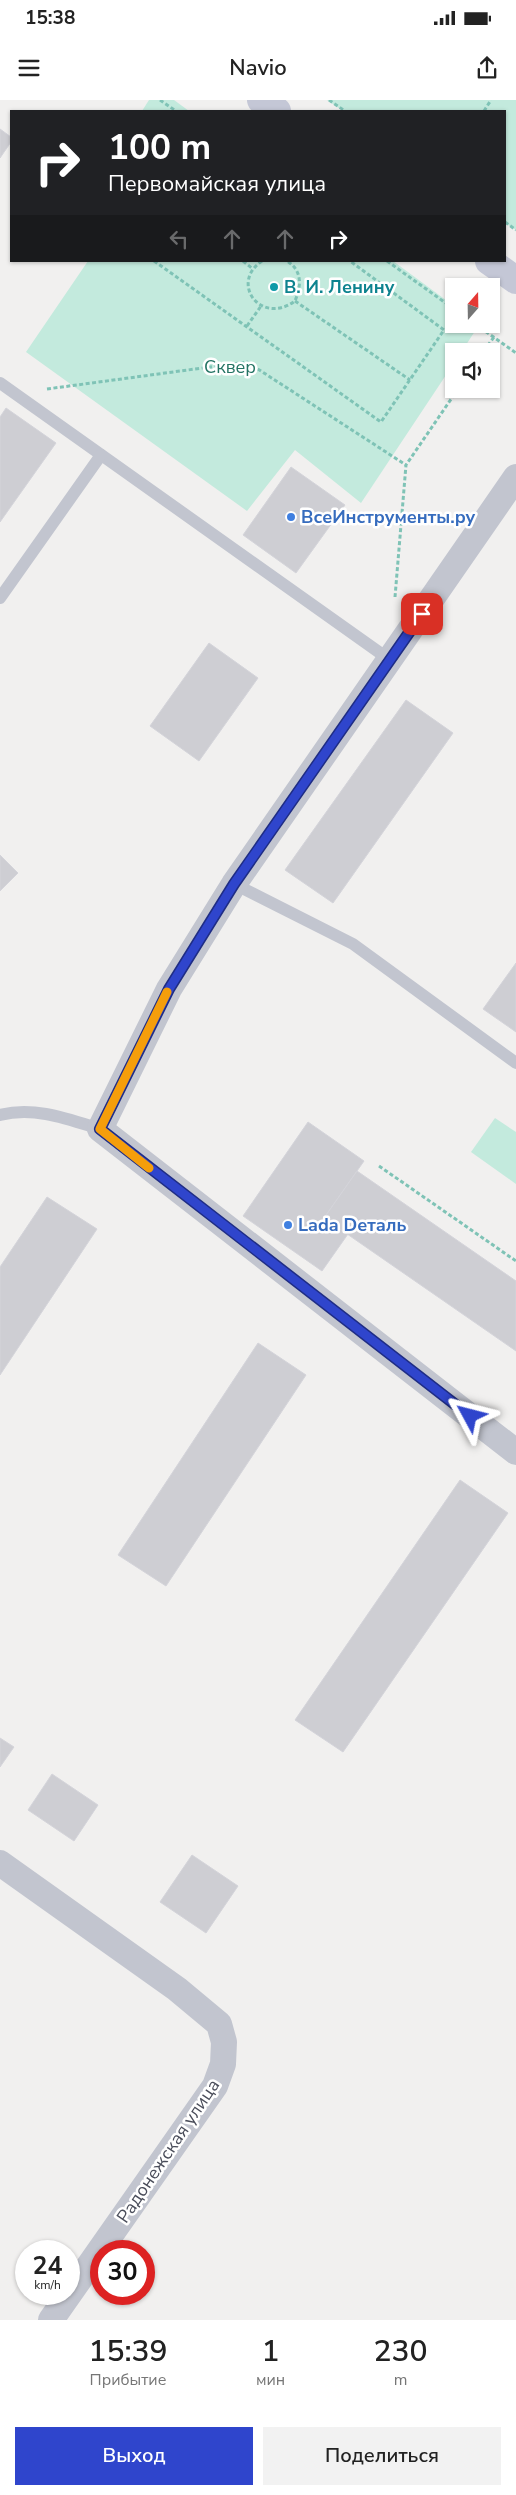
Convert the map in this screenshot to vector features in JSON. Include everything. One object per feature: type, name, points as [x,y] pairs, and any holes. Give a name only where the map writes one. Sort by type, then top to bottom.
[{"type":"street","points":[[261,100],[276,110]]},
{"type":"street","points":[[490,262],[516,280]]},
{"type":"street","points":[[516,477],[234,884],[169,989],[100,1129],[516,1452]]},
{"type":"street","name":"Радонежская улица","points":[[0,1863],[177,1989],[219,2024],[224,2042],[224,2064],[215,2086],[51,2320]]},
{"type":"lane","points":[[0,384],[390,660]]},
{"type":"lane","points":[[0,598],[101,455]]},
{"type":"lane","points":[[234,884],[353,944],[516,1062]]},
{"type":"lane","points":[[0,1115],[30,1111],[65,1118],[100,1129]]},
{"type":"path","points":[[160,100],[175,110]]},
{"type":"path","points":[[329,100],[344,110]]},
{"type":"path","points":[[155,262],[381,422],[444,330],[351,262]]},
{"type":"path","points":[[244,262],[253,269]]},
{"type":"path","points":[[261,262],[253,269],[248,281],[249,290],[252,299],[260,306],[271,310],[280,309],[295,301],[300,287],[300,278],[289,262]]},
{"type":"path","points":[[388,262],[445,302]]},
{"type":"path","points":[[295,301],[410,380]]},
{"type":"path","points":[[247,326],[260,306]]},
{"type":"path","points":[[488,333],[516,353]]},
{"type":"path","points":[[490,343],[494,337]]},
{"type":"path","points":[[14,393],[247,362],[406,465]]},
{"type":"path","points":[[395,602],[406,465],[452,398]]},
{"type":"path","points":[[379,1166],[516,1261]]},
{"type":"green space","points":[[149,100],[174,100],[188,110],[143,110]]},
{"type":"green space","points":[[327,100],[516,100],[516,230],[506,224],[506,110],[342,110]]},
{"type":"green space","name":"Сквер","points":[[87,262],[394,262],[445,299],[445,333],[474,333],[467,343],[445,343],[445,377],[361,503],[295,450],[247,511],[26,352]]},
{"type":"green space","points":[[495,1118],[516,1132],[516,1184],[471,1152]]},
{"type":"building","points":[[0,129],[10,136],[10,143],[0,158]]},
{"type":"building","points":[[6,408],[56,443],[0,522],[0,417]]},
{"type":"building","points":[[291,467],[345,505],[296,573],[243,535]]},
{"type":"building","points":[[209,643],[258,678],[199,761],[150,726]]},
{"type":"building","points":[[406,700],[453,733],[333,903],[285,870]]},
{"type":"building","points":[[0,855],[18,873],[0,891]]},
{"type":"building","points":[[516,963],[516,1032],[483,1009]]},
{"type":"building","points":[[308,1122],[364,1161],[324,1218],[348,1234],[322,1271],[243,1216]]},
{"type":"building","points":[[357,1171],[516,1281],[516,1351],[324,1218]]},
{"type":"building","points":[[47,1197],[97,1229],[0,1375],[0,1267]]},
{"type":"building","points":[[258,1343],[306,1375],[166,1586],[118,1555]]},
{"type":"building","points":[[460,1480],[508,1513],[343,1752],[295,1720]]},
{"type":"building","points":[[0,1738],[14,1747],[0,1767]]},
{"type":"building","points":[[52,1774],[98,1805],[74,1841],[28,1810]]},
{"type":"building","points":[[192,1855],[238,1886],[206,1933],[160,1902]]},
{"type":"slow traffic","points":[[149,1168],[100,1129],[167,992]]},
{"type":"place","name":"В. И. Ленину","points":[[274,287]]},
{"type":"place","name":"ВсеИнструменты.ру","points":[[291,517]]},
{"type":"place","name":"Lada Dеталь","points":[[288,1225]]},
{"type":"route","points":[[422,614],[234,884],[169,989],[100,1129],[470,1416]]}]
